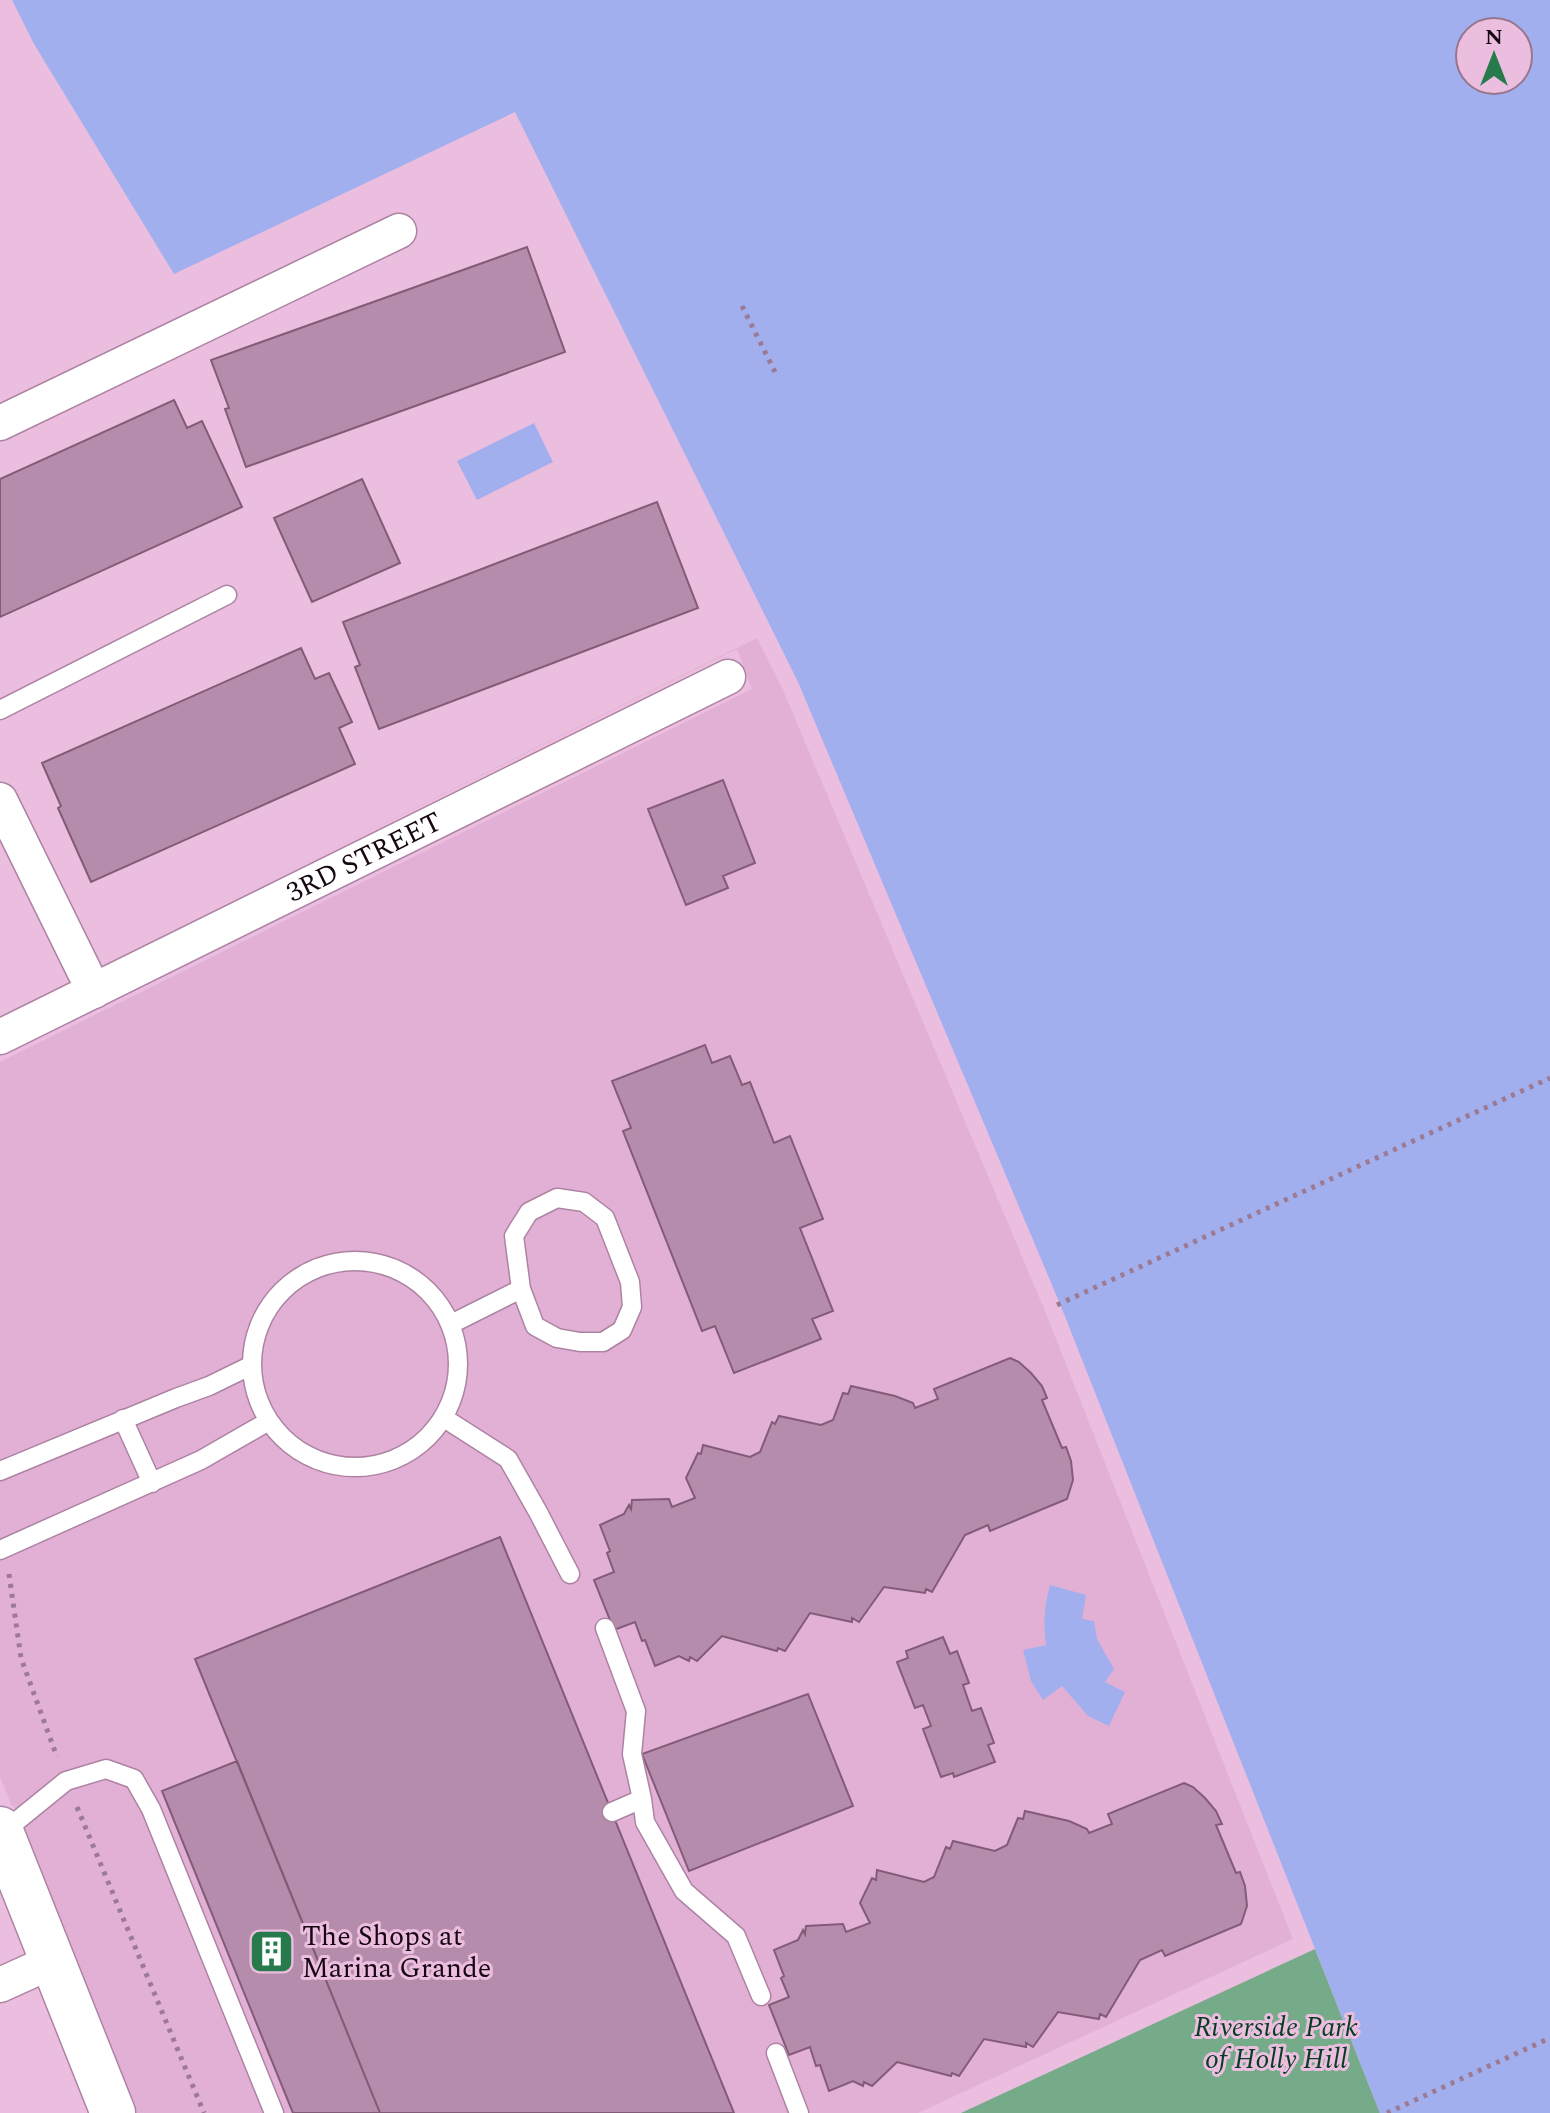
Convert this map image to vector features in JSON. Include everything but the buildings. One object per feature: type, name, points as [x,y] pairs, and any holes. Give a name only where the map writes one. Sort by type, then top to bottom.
[{"type":"street","points":[[0,423],[399,231]]},
{"type":"street","name":"3RD STREET","points":[[0,1037],[728,677]]},
{"type":"street","points":[[0,800],[94,991]]},
{"type":"street","points":[[1,1832],[113,2113]]},
{"type":"street","points":[[0,1985],[53,1961]]},
{"type":"lane","points":[[0,710],[227,595]]},
{"type":"lane","points":[[557,1198],[584,1202],[605,1218],[630,1282],[632,1307],[622,1330],[603,1342],[580,1342],[557,1338],[535,1326],[521,1289],[514,1236],[529,1212],[557,1198]]},
{"type":"lane","points":[[339,1262],[373,1262],[406,1273],[433,1295],[451,1324],[459,1356],[457,1388],[444,1418],[421,1444],[391,1461],[358,1467],[323,1462],[293,1447],[269,1421],[255,1390],[252,1356],[260,1322],[279,1294],[306,1273],[339,1262]]},
{"type":"lane","points":[[451,1324],[521,1289]]},
{"type":"lane","points":[[0,1471],[209,1386],[252,1365]]},
{"type":"lane","points":[[444,1418],[508,1459],[570,1574]]},
{"type":"lane","points":[[123,1419],[152,1483]]},
{"type":"lane","points":[[2,1558],[201,1460],[269,1421]]},
{"type":"lane","points":[[605,1628],[636,1711],[632,1754],[645,1822],[684,1891],[736,1936],[761,1996]]},
{"type":"lane","points":[[1,1832],[66,1781],[106,1769],[134,1779],[151,1809],[274,2113]]},
{"type":"lane","points":[[612,1812],[642,1799]]},
{"type":"lane","points":[[776,2053],[799,2113]]},
{"type":"path","points":[[742,306],[775,372]]},
{"type":"path","points":[[1057,1305],[1550,1078]]},
{"type":"path","points":[[2,1558],[9,1573],[21,1658],[66,1781],[204,2113]]},
{"type":"path","points":[[1387,2113],[1550,2039]]},
{"type":"shaded area","points":[[757,638],[783,690],[1045,1311],[1293,1939],[918,2113],[134,2113],[0,1777],[0,1062],[752,689],[737,649],[102,963]]},
{"type":"green space","name":"Riverside Park of Holly Hill","points":[[1315,1949],[1380,2113],[961,2113]]},
{"type":"water","points":[[12,0],[1550,0],[1550,2113],[1380,2113],[1060,1304],[798,682],[515,112],[174,274],[34,44]]},
{"type":"water","points":[[534,423],[553,462],[477,500],[457,461]]},
{"type":"water","points":[[1050,1585],[1086,1595],[1082,1619],[1094,1621],[1097,1639],[1114,1669],[1105,1682],[1125,1692],[1109,1726],[1088,1716],[1062,1686],[1043,1700],[1031,1681],[1023,1650],[1046,1645],[1046,1600]]},
{"type":"place","name":"The Shops at Marina Grande","points":[[271,1952]]}]
